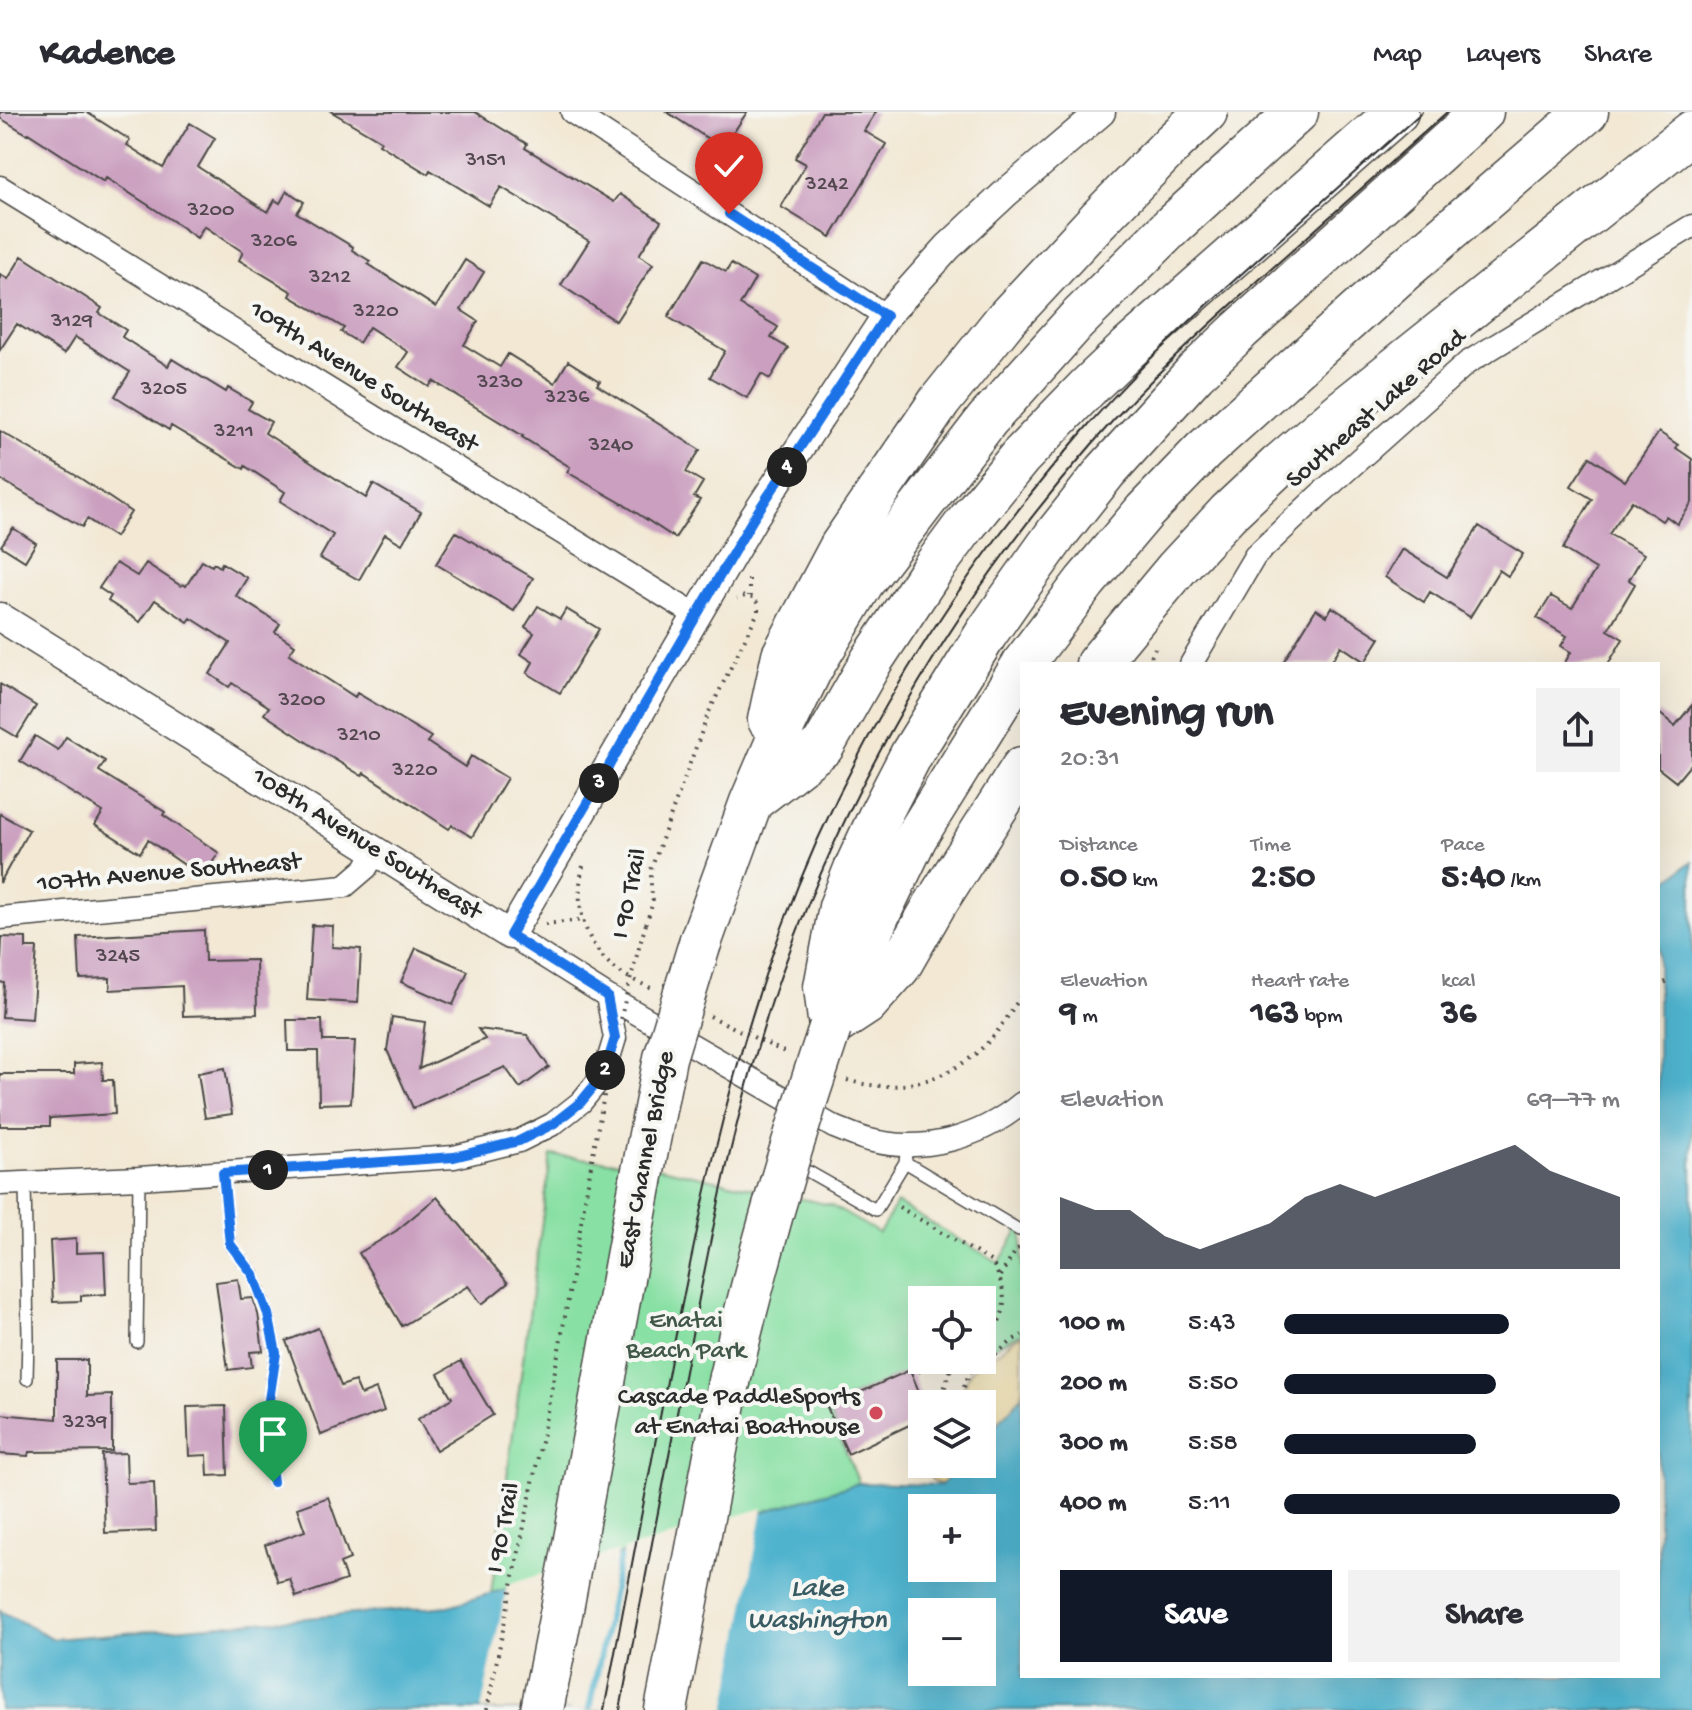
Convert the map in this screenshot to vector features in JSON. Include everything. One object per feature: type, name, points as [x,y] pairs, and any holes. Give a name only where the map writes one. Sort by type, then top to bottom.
[{"type":"highway","points":[[751,802],[783,655],[841,546],[940,401],[1005,320],[1098,220],[1206,112]]},
{"type":"highway","points":[[751,802],[810,671],[863,582],[987,420],[1076,321],[1173,225],[1297,112]]},
{"type":"highway","points":[[751,802],[823,746],[872,660],[931,571],[1020,457],[1129,348],[1397,112]]},
{"type":"highway","points":[[841,1004],[840,907],[879,817],[948,693],[1057,533],[1106,471],[1195,373],[1482,112]]},
{"type":"highway","points":[[1403,271],[1558,112]]},
{"type":"highway","points":[[1025,662],[1085,582],[1145,511],[1203,451],[1403,271],[1587,112]]},
{"type":"highway","points":[[1099,662],[1177,568],[1228,513],[1279,465],[1342,411],[1692,132]]},
{"type":"highway","points":[[666,1710],[739,1335],[797,1125],[841,1004],[916,837],[1020,670]]},
{"type":"highway","points":[[841,1004],[899,967],[1020,771]]},
{"type":"highway","name":"East Channel Bridge","points":[[542,1710],[665,1058],[700,943],[751,802]]},
{"type":"street","points":[[572,112],[886,316]]},
{"type":"street","points":[[510,935],[753,519],[886,316],[948,247],[1101,112]]},
{"type":"street","name":"109th Avenue Southeast","points":[[0,187],[697,616]]},
{"type":"street","name":"Southeast Lake Road","points":[[1192,662],[1255,556],[1467,363],[1692,226]]},
{"type":"street","name":"108th Avenue Southeast","points":[[0,617],[607,996],[834,1127],[906,1154]]},
{"type":"street","name":"107th Avenue Southeast","points":[[0,918],[345,886],[366,868],[375,852]]},
{"type":"street","points":[[0,1184],[454,1157],[519,1141],[553,1124],[581,1102],[604,1074],[615,1038],[607,996]]},
{"type":"street","points":[[906,1154],[977,1132],[1020,1105]]},
{"type":"lane","points":[[809,1172],[876,1210],[906,1154],[1019,1230]]},
{"type":"lane","points":[[223,1173],[230,1244],[253,1274],[268,1314],[276,1353],[265,1427],[273,1482]]},
{"type":"lane","points":[[137,1342],[139,1178]]},
{"type":"lane","points":[[25,1183],[27,1379]]},
{"type":"path","name":"I 90 Trail","points":[[487,1710],[556,1366],[605,1085],[622,1009],[653,902],[651,869],[709,712],[759,608],[756,600],[749,596],[740,597],[734,603]]},
{"type":"path","name":"I 90 Trail","points":[[586,859],[579,890],[580,911],[586,932],[611,966],[629,978]]},
{"type":"path","points":[[544,924],[583,920]]},
{"type":"path","points":[[1660,986],[1669,980]]},
{"type":"path","points":[[1014,1006],[1020,998]]},
{"type":"path","points":[[883,1198],[992,1262],[1005,1291],[1005,1305],[996,1325]]},
{"type":"path","points":[[1000,1276],[1020,1248]]},
{"type":"path","points":[[963,1390],[970,1372],[978,1364],[989,1360],[1020,1337]]},
{"type":"green space","name":"Enatai Beach Park","points":[[551,1155],[647,1165],[830,1205],[879,1233],[897,1203],[999,1263],[1020,1227],[1020,1334],[996,1346],[996,1286],[908,1286],[908,1371],[827,1407],[859,1483],[491,1594]]},
{"type":"sand","points":[[1020,1336],[1020,1398],[996,1425],[996,1390],[963,1390],[969,1374],[996,1374],[996,1354]]},
{"type":"sand","points":[[931,1478],[947,1478],[941,1485]]},
{"type":"water","name":"Lake Washington","points":[[1692,861],[1692,1710],[0,1710],[0,1611],[54,1639],[449,1606],[859,1483],[941,1485],[947,1478],[996,1478],[996,1425],[1020,1398],[1020,1678],[1660,1678],[1660,886]]},
{"type":"pier","points":[[763,1508],[726,1710],[593,1710],[624,1550]]},
{"type":"pier","points":[[618,1551],[586,1710],[481,1710],[507,1585]]},
{"type":"building","points":[[0,112],[86,112],[130,140],[127,145],[163,168],[190,123],[215,138],[198,167],[268,212],[275,200],[280,203],[287,191],[304,202],[297,213],[353,247],[352,250],[370,261],[368,264],[436,307],[465,260],[484,272],[461,310],[478,321],[464,345],[500,367],[508,354],[555,383],[568,361],[600,381],[597,385],[700,450],[686,472],[703,482],[694,497],[700,500],[675,538],[567,472],[570,467],[523,436],[433,381],[429,387],[398,367],[408,352],[369,327],[359,343],[341,332],[344,328],[290,296],[292,292],[239,260],[243,252],[204,226],[197,238],[106,178],[104,182],[0,118]]},
{"type":"building","points":[[332,112],[475,112],[527,144],[525,148],[614,202],[620,194],[661,221],[639,255],[653,264],[616,321],[561,285],[589,241],[501,187],[489,206],[430,170],[428,174]]},
{"type":"building","points":[[667,112],[747,112],[726,144],[716,138],[713,142]]},
{"type":"building","points":[[822,112],[876,112],[864,131],[886,144],[831,237],[781,207],[806,164],[795,158]]},
{"type":"building","points":[[22,256],[102,308],[99,313],[126,330],[122,337],[168,366],[172,359],[226,392],[228,388],[252,402],[248,409],[271,422],[265,433],[366,498],[373,484],[421,512],[402,544],[385,534],[359,580],[320,558],[333,535],[280,501],[285,492],[245,466],[244,469],[171,426],[169,430],[115,396],[130,372],[75,337],[64,354],[17,324],[0,350],[0,274],[8,279]]},
{"type":"building","points":[[703,259],[726,272],[731,264],[755,279],[740,305],[778,327],[771,338],[788,348],[770,379],[761,374],[747,398],[710,377],[725,351],[668,317]]},
{"type":"building","points":[[0,431],[131,512],[115,537],[87,519],[82,527],[0,479]]},
{"type":"building","points":[[1659,432],[1692,459],[1692,503],[1677,524],[1666,516],[1662,521],[1632,501],[1609,534],[1644,554],[1629,580],[1635,584],[1608,630],[1623,639],[1609,662],[1565,662],[1571,652],[1561,646],[1567,636],[1537,618],[1551,596],[1572,608],[1596,569],[1563,549],[1592,499],[1571,486],[1590,457],[1625,481]]},
{"type":"building","points":[[1479,526],[1523,554],[1508,576],[1499,570],[1470,617],[1430,592],[1424,602],[1385,577],[1402,549],[1447,577]]},
{"type":"building","points":[[13,528],[36,543],[25,561],[1,546]]},
{"type":"building","points":[[456,532],[533,578],[514,611],[436,564]]},
{"type":"building","points":[[202,561],[220,567],[222,563],[247,578],[236,596],[280,624],[275,632],[295,645],[289,654],[355,697],[357,693],[431,737],[427,742],[465,767],[471,756],[507,778],[472,837],[452,825],[449,829],[364,773],[362,776],[311,745],[264,714],[269,707],[232,683],[229,687],[210,674],[230,643],[191,618],[188,622],[155,600],[140,622],[108,601],[111,596],[99,588],[116,563],[137,576],[146,563],[181,586],[186,586]]},
{"type":"building","points":[[538,606],[560,619],[566,609],[599,629],[560,693],[527,673],[533,662],[521,654],[534,633],[525,627]]},
{"type":"building","points":[[1332,607],[1380,638],[1365,662],[1341,646],[1331,662],[1283,662],[1316,609],[1327,616]]},
{"type":"building","points":[[0,684],[36,706],[17,737],[0,727]]},
{"type":"building","points":[[1692,705],[1692,763],[1676,782],[1660,770],[1660,714],[1675,726]]},
{"type":"building","points":[[35,736],[58,750],[66,737],[105,761],[99,771],[165,812],[163,815],[219,853],[202,877],[148,840],[140,853],[95,825],[103,812],[20,761]]},
{"type":"building","points":[[0,814],[29,830],[0,883]]},
{"type":"building","points":[[312,925],[333,926],[332,947],[361,949],[358,1003],[307,1000]]},
{"type":"building","points":[[204,930],[205,961],[256,960],[257,1014],[183,1016],[182,986],[110,990],[110,978],[80,979],[78,937]]},
{"type":"building","points":[[2,937],[26,938],[26,948],[37,948],[32,1019],[2,1017]]},
{"type":"building","points":[[416,948],[468,971],[453,1005],[401,982]]},
{"type":"building","points":[[392,1017],[425,1022],[419,1069],[485,1039],[478,1029],[527,1035],[549,1067],[520,1088],[505,1067],[413,1108],[387,1050]]},
{"type":"building","points":[[287,1020],[322,1020],[323,1041],[355,1041],[351,1103],[319,1104],[318,1051],[288,1051]]},
{"type":"building","points":[[102,1062],[103,1080],[113,1080],[115,1114],[50,1118],[50,1126],[0,1126],[0,1074],[74,1074],[74,1064]]},
{"type":"building","points":[[225,1068],[232,1114],[205,1118],[198,1073]]},
{"type":"building","points":[[437,1197],[508,1283],[482,1304],[468,1286],[402,1326],[359,1253],[396,1231]]},
{"type":"building","points":[[76,1239],[76,1253],[104,1252],[106,1294],[81,1296],[81,1301],[53,1302],[50,1241]]},
{"type":"building","points":[[238,1279],[241,1299],[253,1298],[263,1351],[250,1352],[252,1367],[228,1370],[216,1282]]},
{"type":"building","points":[[318,1328],[341,1386],[355,1381],[361,1395],[376,1389],[384,1411],[321,1435],[286,1341]]},
{"type":"building","points":[[57,1360],[87,1360],[87,1396],[112,1395],[112,1451],[29,1452],[28,1456],[0,1454],[0,1414],[57,1419]]},
{"type":"building","points":[[461,1361],[493,1415],[436,1450],[418,1419],[452,1398],[438,1374]]},
{"type":"building","name":"Cascade PaddleSports at Enatai Boathouse","points":[[908,1371],[918,1390],[908,1390],[908,1426],[848,1454],[827,1407]]},
{"type":"building","points":[[226,1406],[228,1475],[208,1476],[207,1455],[189,1456],[187,1407]]},
{"type":"building","points":[[126,1453],[127,1483],[154,1482],[156,1531],[105,1533],[102,1454]]},
{"type":"building","points":[[328,1497],[350,1559],[340,1563],[346,1580],[296,1597],[290,1579],[278,1582],[265,1545],[305,1531],[297,1508]]},
{"type":"tram line","points":[[604,1710],[689,1267],[729,1097],[781,930],[839,795],[873,730],[949,605],[1036,487],[1083,431],[1180,330],[1422,112]]},
{"type":"tram line","points":[[620,1710],[705,1270],[746,1088],[773,998],[801,922],[867,775],[948,636],[993,569],[1093,443],[1162,369],[1211,323],[1447,112]]},
{"type":"place","name":"Cascade PaddleSports at Enatai Boathouse","points":[[876,1413]]},
{"type":"route","points":[[273,1482],[265,1427],[276,1353],[268,1314],[253,1274],[230,1244],[223,1173],[454,1157],[519,1141],[553,1124],[581,1102],[604,1074],[615,1038],[607,996],[510,935],[753,519],[886,316],[729,214]]}]
